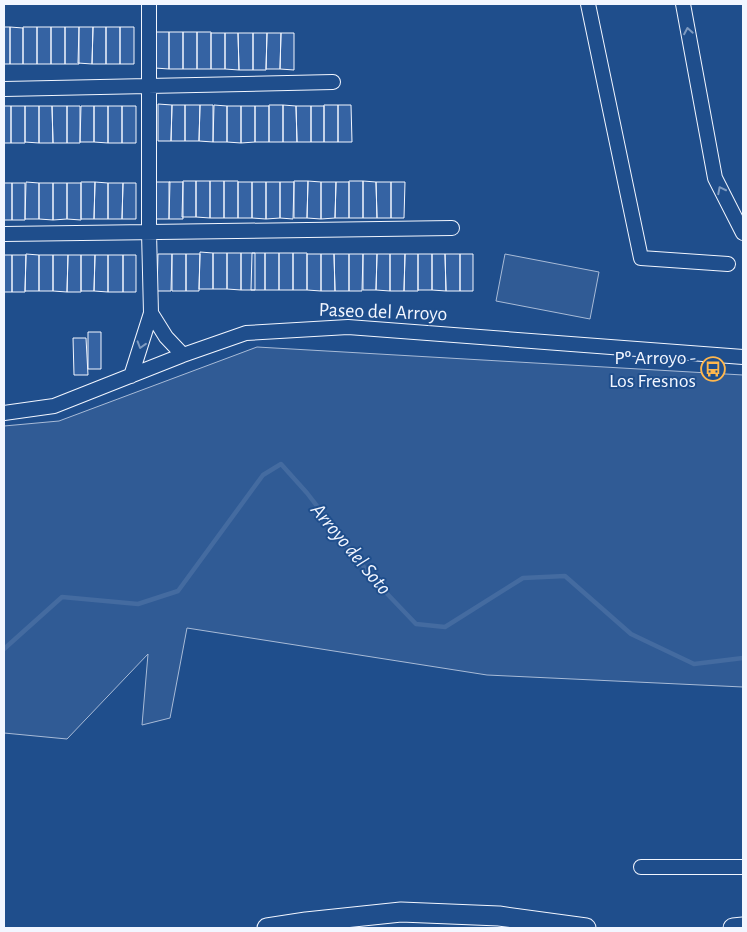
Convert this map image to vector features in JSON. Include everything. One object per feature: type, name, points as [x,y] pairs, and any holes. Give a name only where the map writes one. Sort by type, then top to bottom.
[{"type":"street","points":[[131,376],[151,313],[149,4]]},
{"type":"street","points":[[588,4],[641,258],[728,264]]},
{"type":"street","points":[[683,4],[715,178],[743,233]]},
{"type":"street","points":[[4,89],[333,82]]},
{"type":"street","points":[[4,234],[452,228]]},
{"type":"street","points":[[151,313],[166,337],[182,355]]},
{"type":"street","name":"Paseo del Arroyo","points":[[4,413],[54,406],[182,355],[246,333],[348,327],[743,357]]},
{"type":"street","points":[[641,868],[699,869],[743,867]]},
{"type":"street","points":[[267,928],[306,925],[401,912],[499,916],[586,928]]},
{"type":"street","points":[[733,928],[743,927]]},
{"type":"shaded area","points":[[505,254],[599,272],[590,319],[496,301]]},
{"type":"shaded area","points":[[257,347],[743,375],[743,687],[487,675],[187,628],[170,718],[142,725],[148,654],[67,739],[4,733],[4,426],[59,421]]},
{"type":"building","points":[[4,27],[10,27],[10,64],[4,64]]},
{"type":"building","points":[[10,27],[23,28],[23,64],[10,64]]},
{"type":"building","points":[[23,27],[37,27],[37,64],[23,64]]},
{"type":"building","points":[[37,27],[51,27],[51,64],[37,64]]},
{"type":"building","points":[[51,27],[65,27],[65,64],[51,64]]},
{"type":"building","points":[[65,27],[79,27],[79,64],[65,64]]},
{"type":"building","points":[[79,27],[93,27],[92,64],[78,63]]},
{"type":"building","points":[[93,27],[106,27],[106,64],[92,64]]},
{"type":"building","points":[[106,27],[120,27],[120,64],[106,64]]},
{"type":"building","points":[[120,27],[134,27],[134,64],[120,64]]},
{"type":"building","points":[[155,32],[169,32],[169,69],[155,68]]},
{"type":"building","points":[[169,32],[183,32],[183,69],[169,69]]},
{"type":"building","points":[[183,32],[197,32],[197,69],[183,69]]},
{"type":"building","points":[[197,32],[211,32],[211,69],[197,69]]},
{"type":"building","points":[[211,33],[225,33],[225,69],[211,69]]},
{"type":"building","points":[[225,33],[238,33],[239,70],[225,69]]},
{"type":"building","points":[[238,33],[253,33],[253,70],[239,70]]},
{"type":"building","points":[[253,33],[267,33],[266,70],[253,70]]},
{"type":"building","points":[[267,33],[281,33],[280,69],[266,69]]},
{"type":"building","points":[[281,33],[294,33],[294,70],[280,69]]},
{"type":"building","points":[[158,104],[172,105],[171,141],[158,141]]},
{"type":"building","points":[[172,105],[185,105],[185,141],[171,141]]},
{"type":"building","points":[[185,105],[200,105],[199,141],[185,141]]},
{"type":"building","points":[[200,105],[213,105],[213,142],[199,141]]},
{"type":"building","points":[[214,105],[227,106],[227,142],[213,142]]},
{"type":"building","points":[[269,105],[283,105],[283,142],[269,142]]},
{"type":"building","points":[[283,105],[296,106],[297,142],[283,142]]},
{"type":"building","points":[[324,105],[338,105],[338,142],[324,142]]},
{"type":"building","points":[[338,105],[351,105],[352,142],[338,142]]},
{"type":"building","points":[[4,106],[11,106],[11,143],[4,143]]},
{"type":"building","points":[[11,106],[25,106],[25,143],[11,143]]},
{"type":"building","points":[[25,106],[39,106],[39,143],[25,142]]},
{"type":"building","points":[[39,106],[52,106],[53,143],[39,143]]},
{"type":"building","points":[[52,106],[67,106],[67,143],[53,143]]},
{"type":"building","points":[[67,106],[80,106],[80,143],[67,143]]},
{"type":"building","points":[[81,106],[94,106],[94,142],[80,142]]},
{"type":"building","points":[[94,106],[108,106],[108,143],[94,142]]},
{"type":"building","points":[[108,106],[122,106],[122,143],[108,143]]},
{"type":"building","points":[[122,106],[136,106],[136,143],[122,143]]},
{"type":"building","points":[[227,106],[241,106],[241,143],[227,142]]},
{"type":"building","points":[[241,106],[255,106],[255,142],[241,143]]},
{"type":"building","points":[[255,106],[269,106],[269,142],[255,142]]},
{"type":"building","points":[[296,106],[311,106],[311,142],[297,142]]},
{"type":"building","points":[[311,106],[324,106],[324,142],[311,142]]},
{"type":"building","points":[[183,181],[196,181],[196,217],[182,217]]},
{"type":"building","points":[[196,181],[210,181],[210,218],[196,217]]},
{"type":"building","points":[[210,181],[224,181],[224,218],[210,218]]},
{"type":"building","points":[[224,181],[238,181],[238,218],[224,218]]},
{"type":"building","points":[[294,181],[308,181],[307,218],[294,218]]},
{"type":"building","points":[[308,181],[321,182],[321,219],[307,218]]},
{"type":"building","points":[[349,181],[363,181],[363,218],[349,218]]},
{"type":"building","points":[[363,181],[376,182],[377,218],[363,218]]},
{"type":"building","points":[[26,182],[39,183],[39,219],[25,219]]},
{"type":"building","points":[[81,182],[95,182],[94,219],[81,219]]},
{"type":"building","points":[[95,182],[108,183],[108,219],[94,219]]},
{"type":"building","points":[[156,182],[170,182],[169,219],[155,219]]},
{"type":"building","points":[[169,182],[183,182],[183,219],[169,219]]},
{"type":"building","points":[[238,182],[252,182],[252,218],[238,218]]},
{"type":"building","points":[[252,182],[266,182],[266,219],[252,218]]},
{"type":"building","points":[[266,182],[280,182],[280,218],[266,219]]},
{"type":"building","points":[[280,182],[294,182],[293,219],[280,218]]},
{"type":"building","points":[[321,182],[336,182],[335,218],[321,219]]},
{"type":"building","points":[[336,182],[349,182],[349,218],[335,218]]},
{"type":"building","points":[[376,182],[391,182],[391,218],[377,218]]},
{"type":"building","points":[[391,182],[405,182],[404,218],[391,218]]},
{"type":"building","points":[[4,183],[12,183],[12,220],[4,220]]},
{"type":"building","points":[[12,183],[25,183],[25,220],[12,220]]},
{"type":"building","points":[[39,183],[53,183],[53,220],[39,219]]},
{"type":"building","points":[[53,183],[67,183],[67,219],[53,220]]},
{"type":"building","points":[[67,183],[81,183],[81,220],[67,219]]},
{"type":"building","points":[[108,183],[123,183],[122,219],[108,219]]},
{"type":"building","points":[[123,183],[136,183],[136,219],[122,219]]},
{"type":"building","points":[[200,252],[213,253],[213,289],[199,289]]},
{"type":"building","points":[[213,253],[227,253],[227,289],[213,289]]},
{"type":"building","points":[[227,253],[241,253],[241,290],[227,289]]},
{"type":"building","points":[[241,253],[255,253],[255,290],[241,290]]},
{"type":"building","points":[[252,253],[265,253],[265,290],[251,290]]},
{"type":"building","points":[[265,253],[279,253],[279,290],[265,290]]},
{"type":"building","points":[[279,253],[293,253],[293,290],[279,290]]},
{"type":"building","points":[[293,253],[307,253],[307,290],[293,290]]},
{"type":"building","points":[[26,254],[39,255],[39,291],[25,291]]},
{"type":"building","points":[[158,254],[172,254],[171,291],[157,291]]},
{"type":"building","points":[[172,254],[186,254],[186,291],[172,291]]},
{"type":"building","points":[[186,254],[200,254],[199,291],[186,291]]},
{"type":"building","points":[[307,254],[321,254],[321,291],[307,290]]},
{"type":"building","points":[[321,254],[334,254],[335,291],[321,291]]},
{"type":"building","points":[[334,254],[349,254],[349,291],[335,291]]},
{"type":"building","points":[[349,254],[363,254],[362,291],[349,291]]},
{"type":"building","points":[[363,254],[377,254],[376,290],[363,290]]},
{"type":"building","points":[[377,254],[390,254],[390,291],[376,290]]},
{"type":"building","points":[[390,254],[405,254],[404,291],[390,291]]},
{"type":"building","points":[[405,254],[418,254],[418,291],[404,291]]},
{"type":"building","points":[[418,254],[432,254],[432,290],[418,290]]},
{"type":"building","points":[[432,254],[445,254],[446,291],[432,290]]},
{"type":"building","points":[[445,254],[460,254],[460,291],[446,291]]},
{"type":"building","points":[[460,254],[473,254],[473,291],[460,291]]},
{"type":"building","points":[[4,255],[12,255],[12,292],[4,292]]},
{"type":"building","points":[[12,255],[26,255],[25,292],[12,292]]},
{"type":"building","points":[[39,255],[53,255],[53,291],[39,291]]},
{"type":"building","points":[[53,255],[68,255],[67,292],[53,291]]},
{"type":"building","points":[[68,255],[81,255],[81,292],[67,292]]},
{"type":"building","points":[[81,255],[95,255],[94,291],[81,291]]},
{"type":"building","points":[[95,255],[108,255],[108,292],[94,291]]},
{"type":"building","points":[[108,255],[123,255],[123,292],[108,292]]},
{"type":"building","points":[[123,255],[136,255],[136,292],[123,292]]},
{"type":"building","points":[[88,332],[101,332],[101,369],[88,369]]},
{"type":"building","points":[[73,338],[86,338],[88,375],[74,375]]},
{"type":"waterway","name":"Arroyo del Soto","points":[[4,649],[62,597],[138,604],[178,591],[263,475],[281,464],[307,493],[374,580],[416,624],[445,627],[523,578],[565,576],[631,634],[694,664],[743,658]]},
{"type":"place","name":"Pº Arroyo - Los Fresnos","points":[[713,369]]}]
